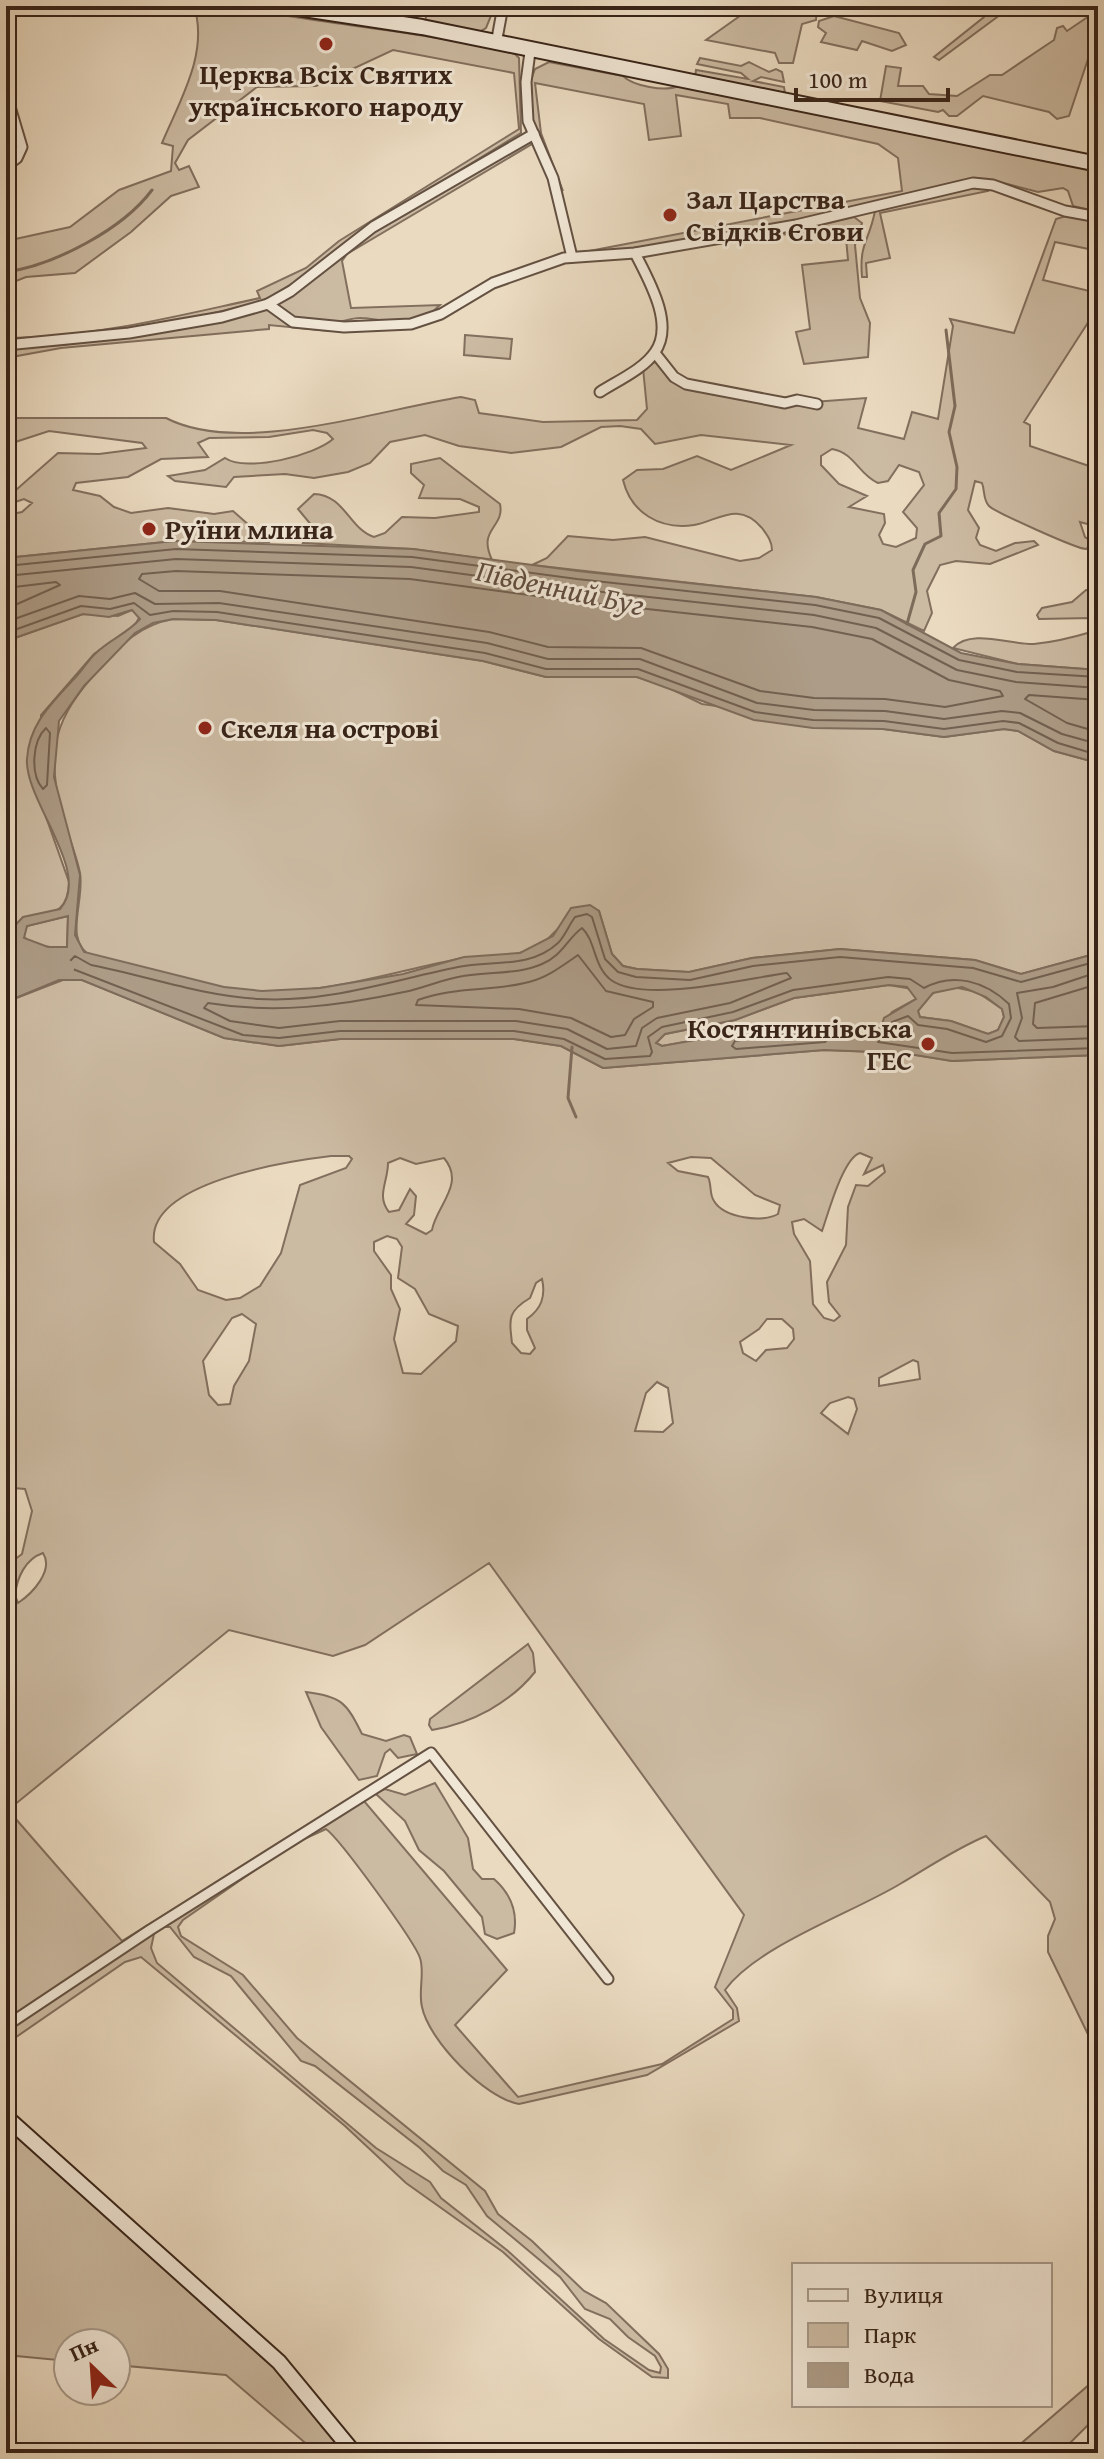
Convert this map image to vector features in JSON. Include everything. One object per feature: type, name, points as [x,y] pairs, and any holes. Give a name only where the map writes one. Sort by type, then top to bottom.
[{"type":"street","points":[[284,6],[422,27],[530,52],[1098,164]]},
{"type":"street","points":[[496,44],[503,6]]},
{"type":"street","points":[[530,52],[526,82],[528,117],[556,186],[572,257]]},
{"type":"street","points":[[6,93],[22,147],[17,158],[6,166]]},
{"type":"street","points":[[6,345],[75,340],[206,320],[268,304],[291,291],[373,227],[534,134]]},
{"type":"street","points":[[268,304],[293,322],[344,327],[411,324],[441,314],[493,283],[572,257],[635,253],[796,225],[973,183],[993,185],[1065,211],[1098,217]]},
{"type":"street","points":[[600,392],[655,353],[661,340],[661,318],[650,281],[635,253]]},
{"type":"street","points":[[655,353],[674,377],[686,384],[785,403],[797,400],[817,404]]},
{"type":"street","points":[[6,2026],[150,1930],[431,1753],[608,1979]]},
{"type":"street","points":[[6,2117],[268,2351],[354,2453]]},
{"type":"green space","points":[[194,6],[245,9],[398,32],[515,54],[519,58],[521,133],[358,233],[316,269],[262,302],[179,321],[56,339],[6,342],[6,338],[70,334],[134,325],[260,298],[257,291],[306,268],[339,241],[519,129],[514,73],[393,50],[316,86],[257,87],[188,140],[175,163],[179,170],[189,166],[199,187],[171,196],[131,232],[75,273],[26,277],[6,285],[6,241],[70,227],[119,190],[171,171],[173,146],[162,143],[195,59],[198,24]]},
{"type":"green space","points":[[428,6],[495,6],[486,28],[477,33],[425,22]]},
{"type":"green space","points":[[754,6],[817,6],[816,20],[802,24],[793,63],[779,63],[775,53],[706,40]]},
{"type":"green space","points":[[990,6],[1012,6],[939,60],[934,57],[984,17]]},
{"type":"green space","points":[[1098,10],[1096,35],[1069,116],[1057,119],[1049,112],[983,96],[957,116],[949,116],[943,110],[938,112],[880,101],[886,66],[901,68],[898,86],[923,86],[929,94],[957,96],[990,75],[1002,75],[1054,40],[1057,28],[1063,26],[1067,31]]},
{"type":"green space","points":[[834,16],[899,33],[906,45],[892,51],[862,41],[857,50],[821,42],[826,33],[818,27],[819,21]]},
{"type":"green space","points":[[700,58],[741,66],[749,62],[769,72],[776,69],[782,72],[784,82],[761,77],[753,81],[784,87],[785,93],[695,77],[696,70],[748,79],[741,73],[697,64]]},
{"type":"green space","points":[[549,62],[623,76],[649,87],[678,86],[1098,169],[1098,212],[1073,206],[1068,191],[1063,188],[1038,192],[992,180],[967,180],[886,204],[648,248],[584,252],[902,191],[898,158],[878,144],[760,118],[730,118],[728,104],[676,95],[681,136],[649,140],[644,104],[535,83],[541,133],[563,191],[537,131],[530,99],[530,84],[535,69]]},
{"type":"green space","points":[[528,140],[532,144],[347,254],[342,261],[351,308],[440,305],[421,319],[403,323],[354,318],[331,323],[330,331],[269,325],[269,329],[61,348],[6,358],[6,348],[62,345],[181,329],[269,307],[383,226]]},
{"type":"green space","points":[[977,186],[988,188],[988,191],[880,213],[890,258],[866,263],[867,277],[862,277],[863,249],[875,211]]},
{"type":"green space","points":[[1072,214],[1098,220],[1098,251],[1055,242],[1043,280],[1098,293],[1098,307],[1024,422],[1030,425],[1030,446],[1098,469],[1098,527],[1080,522],[1085,537],[1094,543],[1086,549],[1079,547],[1005,515],[989,506],[982,483],[975,481],[968,510],[979,528],[976,538],[980,545],[996,551],[1015,543],[1034,541],[1038,545],[990,564],[956,561],[940,565],[927,591],[932,613],[924,631],[881,610],[816,597],[532,565],[547,558],[568,536],[613,540],[645,537],[740,561],[759,558],[772,550],[762,528],[745,515],[728,514],[682,526],[659,522],[633,502],[623,480],[637,470],[663,469],[697,456],[731,470],[791,445],[701,435],[655,444],[641,429],[620,426],[601,427],[561,447],[511,453],[459,446],[425,435],[390,442],[370,463],[348,472],[314,478],[285,474],[234,477],[226,487],[175,481],[168,476],[205,470],[225,458],[249,464],[280,460],[312,451],[333,439],[327,433],[313,430],[269,437],[209,438],[198,443],[208,457],[161,459],[128,477],[76,483],[73,490],[100,496],[114,507],[131,513],[168,508],[214,514],[233,511],[268,542],[175,541],[6,558],[6,515],[22,512],[32,503],[24,499],[6,505],[6,494],[16,490],[58,453],[99,454],[146,448],[142,443],[49,431],[6,445],[6,418],[166,418],[197,429],[232,433],[271,432],[312,427],[461,397],[475,400],[479,413],[543,422],[637,420],[647,409],[643,368],[657,361],[668,376],[772,402],[810,407],[813,402],[866,398],[858,428],[904,439],[912,412],[938,419],[953,326],[950,319],[1014,333],[1056,219]],"holes":[[[832,449],[840,451],[878,483],[888,481],[899,465],[919,472],[924,485],[903,512],[917,528],[916,538],[896,547],[883,544],[879,535],[885,523],[884,514],[849,507],[867,496],[839,484],[821,465],[821,456]]]},
{"type":"green space","points":[[854,217],[862,223],[855,245],[860,298],[870,323],[868,357],[804,364],[796,332],[810,329],[802,265],[848,260],[845,227],[780,235]]},
{"type":"green space","points":[[465,335],[512,339],[510,359],[464,355]]},
{"type":"green space","points":[[440,458],[500,504],[499,518],[488,541],[492,560],[413,549],[303,543],[313,527],[298,509],[314,494],[333,500],[358,527],[374,537],[385,533],[402,517],[435,518],[479,512],[479,507],[460,499],[419,498],[424,485],[411,473],[411,464]]},
{"type":"green space","points":[[1086,590],[1098,591],[1098,670],[1018,664],[953,648],[970,639],[1034,644],[1091,632],[1095,624],[1091,618],[1039,619],[1037,615],[1042,608],[1072,602]]},
{"type":"green space","points":[[132,610],[140,616],[135,625],[94,654],[41,715],[45,814],[69,882],[67,895],[57,910],[23,921],[6,935],[6,641],[83,614],[118,616]]},
{"type":"green space","points":[[173,619],[216,620],[483,661],[546,677],[637,677],[665,686],[702,704],[883,729],[944,737],[1004,729],[1018,731],[1054,751],[1098,763],[1098,953],[1021,974],[975,960],[840,949],[752,958],[689,972],[637,969],[623,966],[612,954],[599,911],[563,925],[541,945],[527,951],[453,960],[358,982],[309,989],[260,991],[218,986],[93,957],[79,942],[77,931],[80,873],[57,792],[54,771],[58,736],[72,703],[115,651],[141,631]]},
{"type":"green space","points":[[68,916],[67,947],[37,945],[23,936],[27,926]]},
{"type":"green space","points":[[68,978],[82,980],[224,1038],[279,1046],[340,1039],[514,1039],[561,1046],[603,1068],[824,1050],[903,1053],[952,1061],[1098,1055],[1098,2055],[1048,1952],[1048,1936],[1055,1919],[1050,1902],[986,1836],[759,1959],[725,1990],[737,2008],[739,2021],[647,2075],[519,2104],[505,2100],[475,2080],[435,2036],[422,2007],[421,1964],[415,1948],[361,1870],[326,1829],[291,1845],[183,1920],[178,1927],[181,1936],[243,1975],[297,2038],[485,2191],[498,2214],[532,2241],[584,2291],[606,2303],[659,2354],[668,2369],[668,2378],[652,2377],[599,2339],[503,2252],[406,2183],[345,2126],[141,1957],[125,1962],[6,2044],[6,1258],[14,1247],[14,1237],[6,1231],[6,1002]],"holes":[[[860,1153],[872,1158],[864,1174],[883,1165],[885,1172],[868,1186],[856,1185],[848,1207],[846,1245],[827,1282],[829,1302],[840,1316],[834,1321],[824,1318],[813,1304],[810,1261],[794,1234],[792,1222],[804,1219],[822,1231],[842,1175]],[[331,1156],[349,1156],[352,1159],[346,1168],[300,1185],[281,1253],[260,1286],[240,1298],[226,1300],[198,1290],[180,1264],[154,1242],[158,1221],[173,1204],[196,1190],[255,1170]],[[691,1157],[711,1158],[755,1195],[780,1205],[778,1214],[754,1218],[726,1211],[712,1198],[708,1177],[678,1171],[668,1163]],[[400,1158],[416,1164],[444,1158],[450,1168],[452,1177],[448,1195],[432,1230],[426,1234],[406,1224],[414,1215],[416,1196],[410,1189],[399,1210],[389,1212],[385,1206],[383,1194],[388,1163]],[[387,1236],[397,1239],[402,1247],[398,1278],[415,1289],[429,1314],[458,1326],[456,1341],[421,1374],[403,1373],[394,1339],[400,1309],[391,1289],[391,1275],[374,1251],[374,1242]],[[542,1279],[541,1302],[527,1319],[527,1330],[535,1348],[530,1354],[521,1353],[512,1343],[510,1327],[517,1307],[530,1298],[536,1283]],[[242,1314],[256,1324],[249,1361],[234,1386],[230,1404],[218,1405],[209,1395],[203,1361],[232,1318]],[[767,1319],[782,1319],[793,1329],[794,1339],[787,1348],[766,1350],[756,1361],[743,1353],[740,1342],[759,1329]],[[913,1360],[918,1362],[920,1379],[879,1386],[879,1378]],[[657,1382],[668,1388],[673,1423],[663,1432],[635,1431],[646,1393]],[[848,1397],[854,1399],[857,1409],[848,1434],[821,1413],[830,1403]],[[13,1488],[25,1489],[32,1511],[22,1554],[10,1563],[8,1548],[13,1517],[7,1499]],[[43,1553],[46,1560],[44,1574],[18,1603],[16,1589],[27,1564]],[[489,1563],[744,1915],[715,1987],[733,2010],[733,2019],[662,2064],[518,2097],[455,2025],[507,1970],[359,1795],[122,1941],[8,1810],[229,1630],[333,1656],[365,1645]],[[164,1927],[170,1927],[194,1957],[231,1976],[301,2061],[315,2066],[420,2148],[443,2171],[466,2185],[487,2216],[560,2277],[585,2309],[610,2319],[628,2337],[655,2356],[661,2367],[660,2373],[649,2370],[604,2339],[508,2251],[441,2198],[430,2182],[376,2148],[157,1963],[151,1948],[154,1934]]]},
{"type":"green space","points":[[889,985],[912,989],[916,999],[892,1012],[881,1028],[774,1026],[662,1046],[656,1043],[665,1034],[735,1020],[794,998]]},
{"type":"green space","points":[[953,987],[977,992],[1002,1009],[1004,1017],[998,1030],[988,1034],[951,1021],[920,1017],[918,1011],[929,997],[941,989]]},
{"type":"green space","points":[[528,1644],[533,1653],[535,1672],[514,1693],[476,1717],[432,1730],[430,1719]]},
{"type":"green space","points":[[306,1692],[328,1696],[342,1703],[362,1734],[386,1741],[404,1735],[410,1737],[417,1754],[398,1758],[390,1749],[385,1753],[377,1776],[359,1780],[321,1727]]},
{"type":"green space","points":[[435,1783],[468,1838],[473,1869],[482,1879],[494,1879],[509,1897],[515,1917],[514,1933],[497,1939],[485,1934],[482,1917],[444,1871],[419,1850],[405,1821],[375,1793],[385,1789],[405,1795]]},
{"type":"green space","points":[[6,2125],[272,2364],[349,2453],[317,2453],[226,2375],[132,2366],[132,2327],[52,2327],[52,2359],[6,2355]]},
{"type":"green space","points":[[1098,2377],[1098,2415],[1060,2453],[1010,2453]]},
{"type":"water","name":"Південний Буг","points":[[175,541],[413,549],[816,597],[881,610],[961,653],[1018,664],[1098,670],[1098,763],[1054,751],[1018,731],[1004,729],[944,737],[883,729],[813,728],[754,720],[637,677],[546,677],[483,661],[216,620],[173,619],[153,623],[135,633],[84,686],[59,721],[54,777],[80,875],[75,935],[84,952],[224,987],[262,991],[320,988],[403,974],[464,957],[520,953],[553,936],[571,908],[590,905],[599,911],[612,954],[623,966],[637,969],[689,972],[752,958],[840,949],[975,960],[1021,974],[1098,953],[1098,1055],[952,1061],[903,1053],[824,1050],[603,1068],[561,1046],[514,1039],[340,1039],[279,1046],[224,1038],[82,980],[59,980],[6,1002],[6,966],[12,957],[6,957],[6,935],[23,917],[60,909],[68,894],[68,876],[63,857],[29,776],[27,759],[32,736],[49,707],[93,656],[140,619],[132,610],[109,617],[83,614],[6,641],[6,558]],"holes":[[[68,916],[67,947],[48,947],[24,938],[27,926]],[[889,985],[907,987],[916,999],[884,1018],[881,1028],[774,1026],[662,1046],[656,1043],[665,1034],[735,1020],[794,998]],[[962,987],[986,997],[1002,1009],[1004,1017],[998,1030],[988,1034],[951,1021],[920,1017],[918,1011],[933,993]]]},
{"type":"waterway","points":[[6,272],[45,262],[86,243],[124,218],[152,190]]},
{"type":"waterway","points":[[907,624],[916,592],[913,570],[925,544],[941,536],[939,513],[956,489],[957,467],[949,432],[955,406],[946,330]]},
{"type":"waterway","points":[[6,981],[46,966],[65,968]]},
{"type":"waterway","points":[[572,1047],[568,1098],[576,1117]]},
{"type":"place","name":"Церква Всіх Святих українського народу","points":[[326,44]]},
{"type":"place","name":"Зал Царства Свідків Єгови","points":[[670,215]]},
{"type":"place","name":"Руїни млина","points":[[149,529]]},
{"type":"place","name":"Скеля на острові","points":[[205,728]]},
{"type":"place","name":"Костянтинівська ГЕС","points":[[928,1044]]}]
